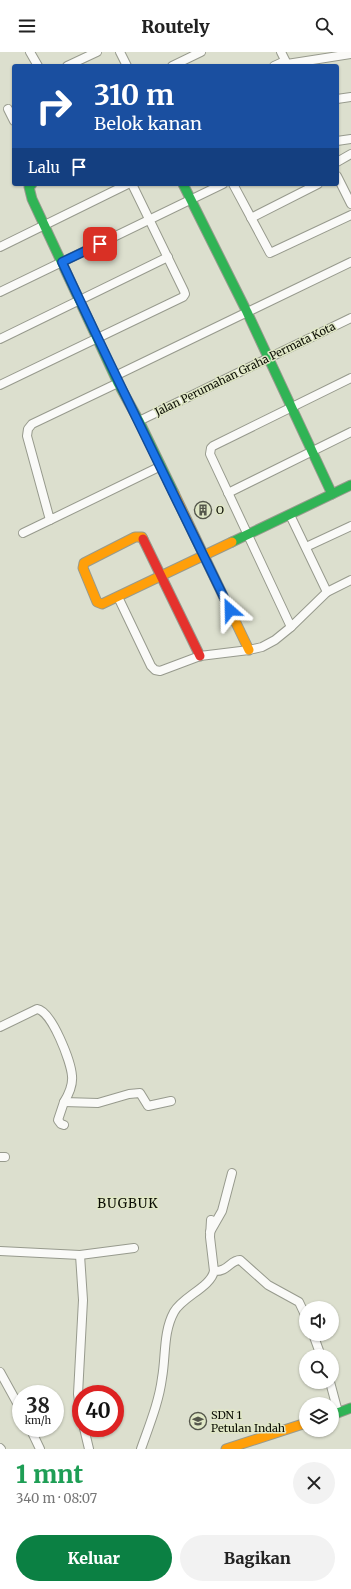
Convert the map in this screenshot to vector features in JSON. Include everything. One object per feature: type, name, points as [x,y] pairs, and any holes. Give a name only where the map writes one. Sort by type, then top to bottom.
[{"type":"street","points":[[30,52],[37,64]]},
{"type":"street","points":[[71,64],[96,52]]},
{"type":"street","points":[[120,52],[126,64]]},
{"type":"street","points":[[176,64],[200,52]]},
{"type":"street","points":[[282,52],[287,64],[351,54]]},
{"type":"street","points":[[339,99],[351,97]]},
{"type":"street","points":[[8,109],[12,118]]},
{"type":"street","points":[[339,141],[351,139]]},
{"type":"street","points":[[339,161],[351,154]]},
{"type":"street","points":[[339,180],[351,204]]},
{"type":"street","points":[[30,186],[29,192],[44,225],[249,650]]},
{"type":"street","points":[[0,247],[124,186]]},
{"type":"street","points":[[0,385],[183,297],[185,294],[184,291],[133,186]]},
{"type":"street","points":[[184,186],[247,312],[332,494]]},
{"type":"street","points":[[0,292],[219,186]]},
{"type":"street","points":[[234,186],[270,253],[351,215]]},
{"type":"street","points":[[251,218],[314,186]]},
{"type":"street","points":[[0,339],[168,257]]},
{"type":"street","points":[[50,520],[27,436],[28,429],[32,424],[247,312],[351,262]]},
{"type":"street","name":"Jalan Perumahan Graha Permata Kota","points":[[138,420],[351,318]]},
{"type":"street","points":[[291,627],[210,454],[211,448],[351,378]]},
{"type":"street","points":[[228,493],[351,432]]},
{"type":"street","points":[[23,533],[160,466]]},
{"type":"street","points":[[200,656],[160,577],[143,539],[140,536],[93,557],[84,563],[83,568],[98,603],[102,604],[118,597],[160,577],[204,556],[247,534],[290,515],[351,484]]},
{"type":"street","points":[[290,515],[327,592]]},
{"type":"street","points":[[306,547],[351,526]]},
{"type":"street","points":[[118,597],[151,666],[155,670],[160,671],[200,656],[262,647],[275,640],[291,627],[327,592],[351,580]]},
{"type":"street","points":[[0,1027],[37,1009],[45,1013],[59,1037],[71,1068],[72,1084],[58,1120],[60,1124],[64,1125]]},
{"type":"street","points":[[64,1102],[98,1103],[140,1092],[148,1106],[172,1101]]},
{"type":"street","points":[[210,1232],[222,1212],[232,1173]]},
{"type":"street","points":[[141,1449],[161,1385],[164,1354],[170,1320],[178,1306],[213,1274],[214,1270],[210,1232],[211,1220]]},
{"type":"street","points":[[0,1251],[80,1255],[134,1248]]},
{"type":"street","points":[[78,1385],[83,1300],[80,1255]]},
{"type":"street","points":[[214,1270],[222,1271],[238,1260],[247,1265],[268,1285],[299,1302]]},
{"type":"street","points":[[0,1372],[12,1394]]},
{"type":"street","points":[[339,1412],[351,1408]]},
{"type":"street","points":[[226,1449],[299,1425]]},
{"type":"street","points":[[34,1437],[40,1449]]},
{"type":"street","points":[[86,1437],[89,1449]]},
{"type":"traffic: fast","points":[[30,186],[32,199],[118,383],[139,421],[174,493]]},
{"type":"traffic: fast","points":[[184,186],[247,312],[332,494]]},
{"type":"traffic: fast","points":[[232,542],[351,485]]},
{"type":"traffic: fast","points":[[339,1412],[351,1408]]},
{"type":"traffic: slow","points":[[174,493],[249,650]]},
{"type":"traffic: slow","points":[[143,539],[142,537],[135,537],[84,563],[83,568],[97,602],[102,604],[232,542]]},
{"type":"traffic: slow","points":[[226,1449],[299,1425]]},
{"type":"traffic: jam","points":[[143,539],[200,656]]},
{"type":"place","name":"O","points":[[203,510]]},
{"type":"place","name":"SDN 1 Petulan Indah","points":[[198,1421]]},
{"type":"district","name":"BUGBUK","points":[[128,1203]]},
{"type":"route","points":[[100,244],[62,262],[118,383],[138,420],[230,610]]}]
